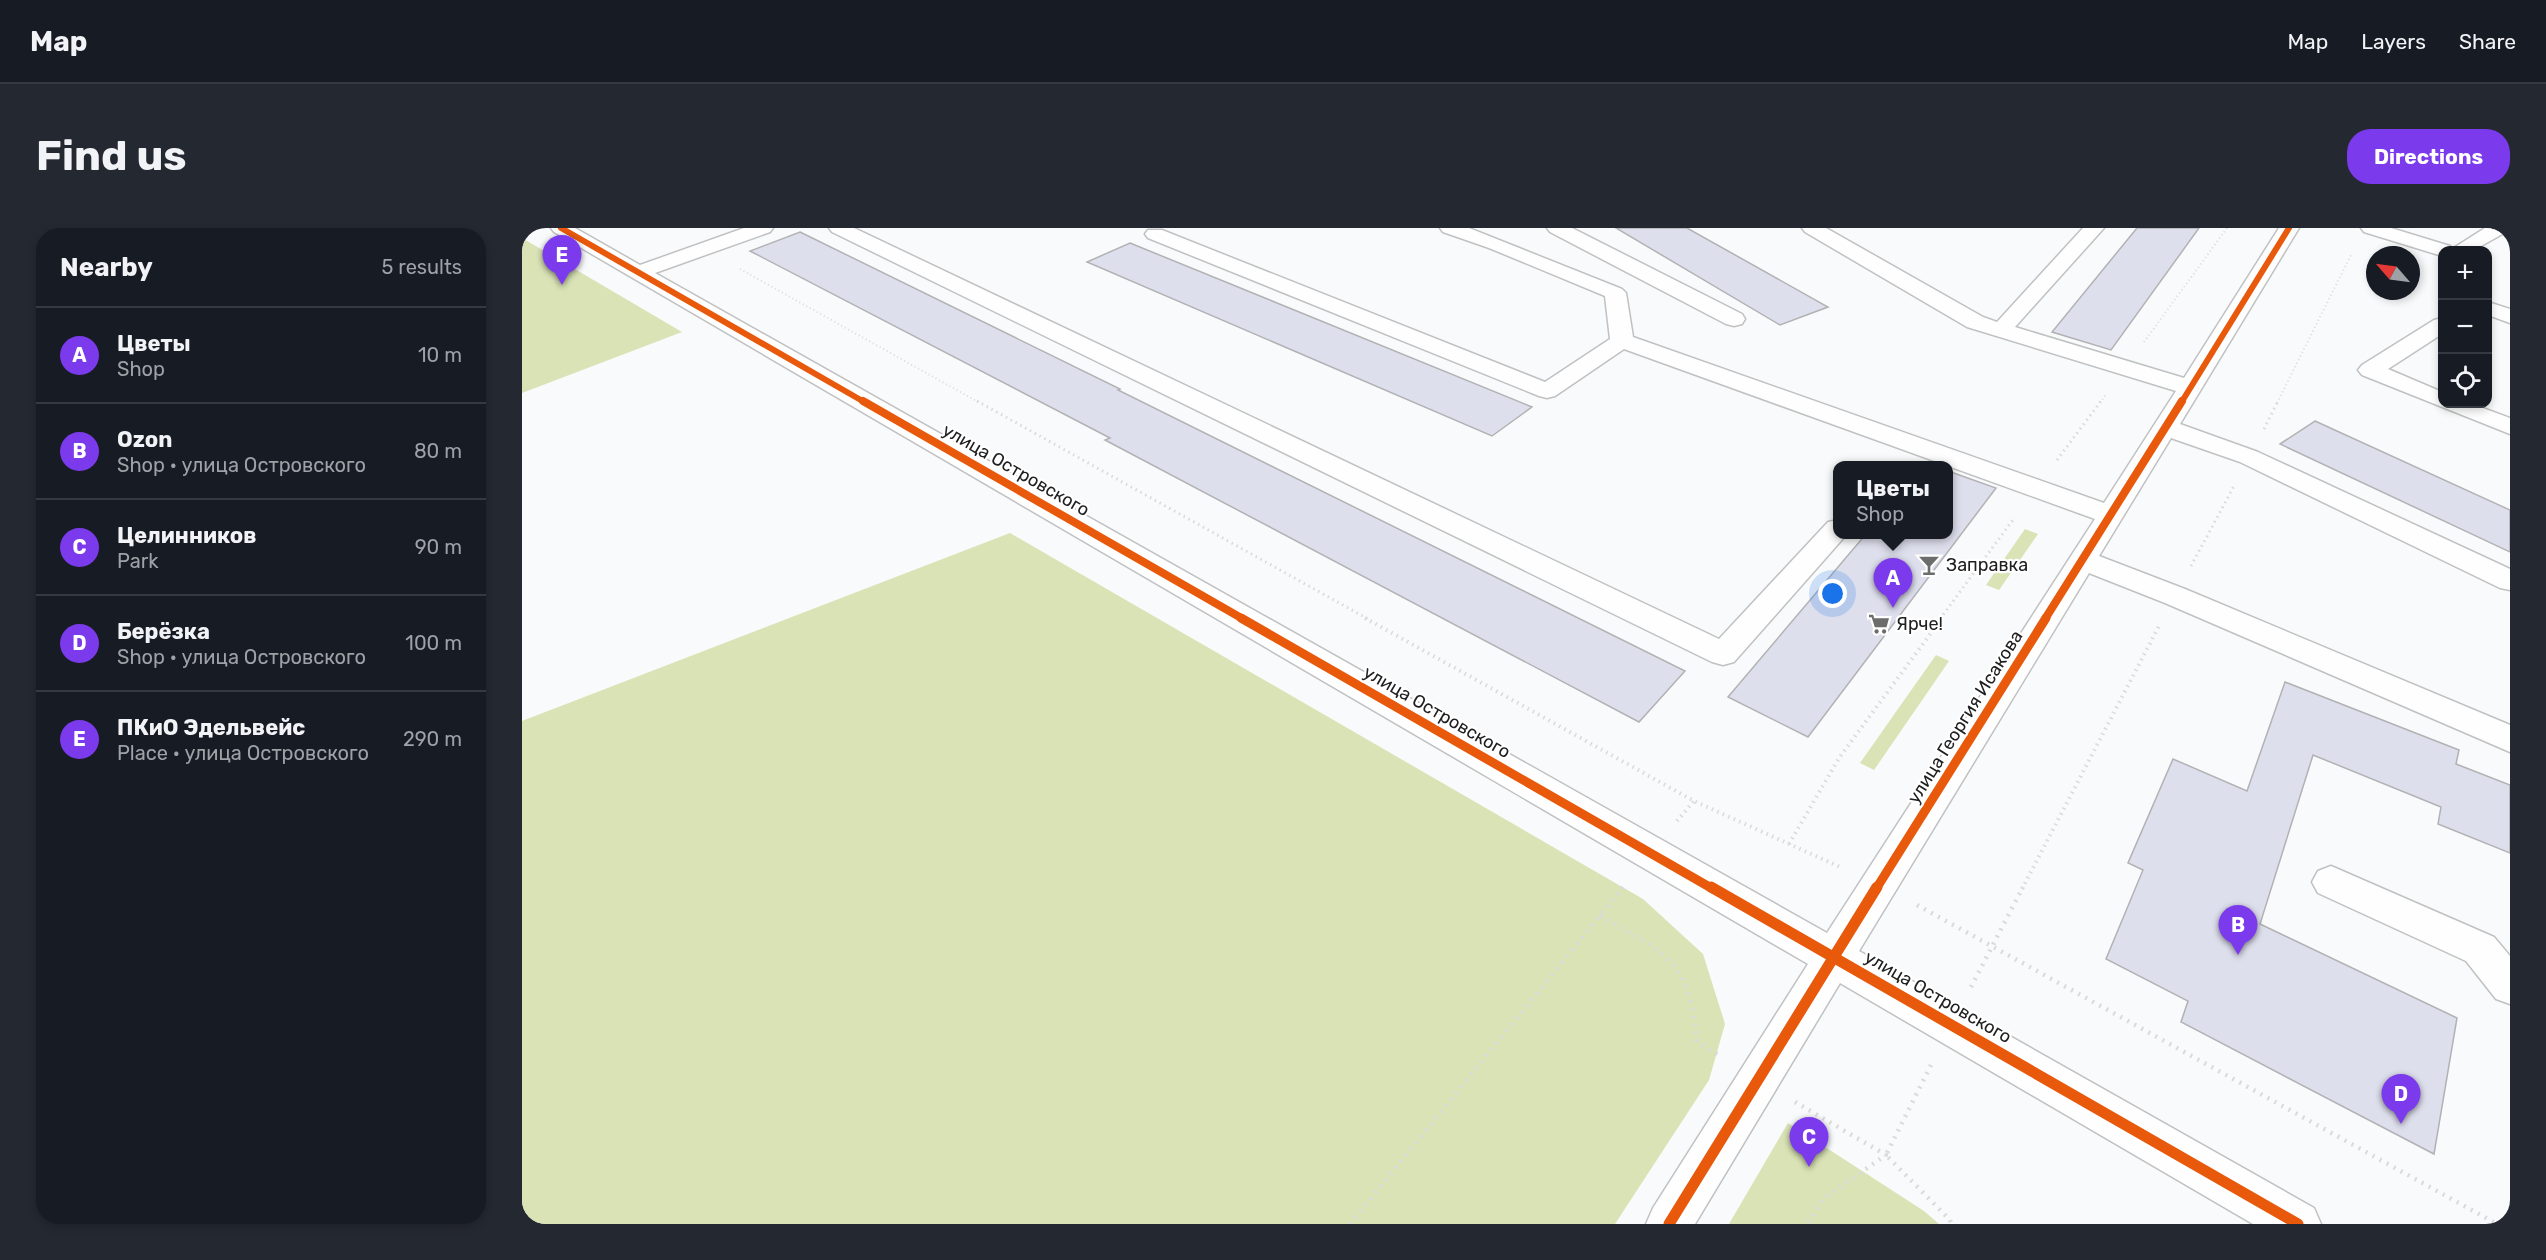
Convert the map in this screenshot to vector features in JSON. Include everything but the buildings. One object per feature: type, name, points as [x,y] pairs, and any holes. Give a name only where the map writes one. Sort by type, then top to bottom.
[{"type":"street","name":"улица Островского","points":[[561,228],[1650,853],[1952,1023],[2298,1224]]},
{"type":"street","points":[[639,272],[763,228]]},
{"type":"street","points":[[839,228],[1723,654],[1833,533]]},
{"type":"street","points":[[1450,228],[1501,236],[1615,293],[1622,341]]},
{"type":"street","points":[[1557,228],[1734,319]]},
{"type":"street","points":[[1812,228],[1839,234],[1975,322],[2191,388]]},
{"type":"street","points":[[2000,331],[2094,228]]},
{"type":"street","name":"улица Георгия Исакова","points":[[1670,1224],[1833,956],[2084,561],[2289,228]]},
{"type":"street","points":[[2371,228],[2438,248]]},
{"type":"street","points":[[2468,246],[2499,228]]},
{"type":"street","points":[[1155,234],[1547,391],[1622,341]]},
{"type":"street","points":[[2492,310],[2510,316]]},
{"type":"street","points":[[2438,328],[2370,370],[2438,398]]},
{"type":"street","points":[[1622,341],[2111,515]]},
{"type":"street","points":[[2462,408],[2510,427]]},
{"type":"street","points":[[2165,427],[2249,457],[2510,581]]},
{"type":"street","points":[[1898,461],[1912,445]]},
{"type":"street","points":[[2084,561],[2175,596],[2510,739]]},
{"type":"street","points":[[2331,882],[2480,949],[2510,986]]},
{"type":"path","points":[[1789,844],[1839,758],[2227,228]]},
{"type":"path","points":[[704,249],[1694,801],[1878,884],[2497,1224]]},
{"type":"path","points":[[1350,1224],[1694,801]]},
{"type":"path","points":[[1807,1224],[1824,1198],[1886,1155],[1993,946]]},
{"type":"path","points":[[1886,1155],[1950,1220],[1951,1224]]},
{"type":"green space","points":[[522,238],[682,332],[522,393]]},
{"type":"green space","points":[[2025,529],[2038,534],[1999,590],[1986,585]]},
{"type":"green space","points":[[1010,533],[1643,899],[1703,954],[1725,1024],[1709,1080],[1615,1224],[522,1224],[522,721]]},
{"type":"green space","points":[[1936,655],[1949,661],[1874,770],[1860,763]]},
{"type":"green space","points":[[1788,1123],[1924,1211],[1939,1224],[1729,1224]]},
{"type":"cycle path","points":[[561,228],[2298,1224]]},
{"type":"cycle path","points":[[1669,1224],[2289,228]]},
{"type":"place","name":"ПКиО Эдельвейс","points":[[562,285]]},
{"type":"place","name":"Заправка","points":[[1929,565]]},
{"type":"place","name":"Цветы","points":[[1893,608]]},
{"type":"place","name":"Ярче!","points":[[1879,624]]},
{"type":"place","name":"Ozon","points":[[2238,955]]},
{"type":"place","name":"Берёзка","points":[[2401,1124]]},
{"type":"place","name":"Целинников","points":[[1809,1167]]}]
